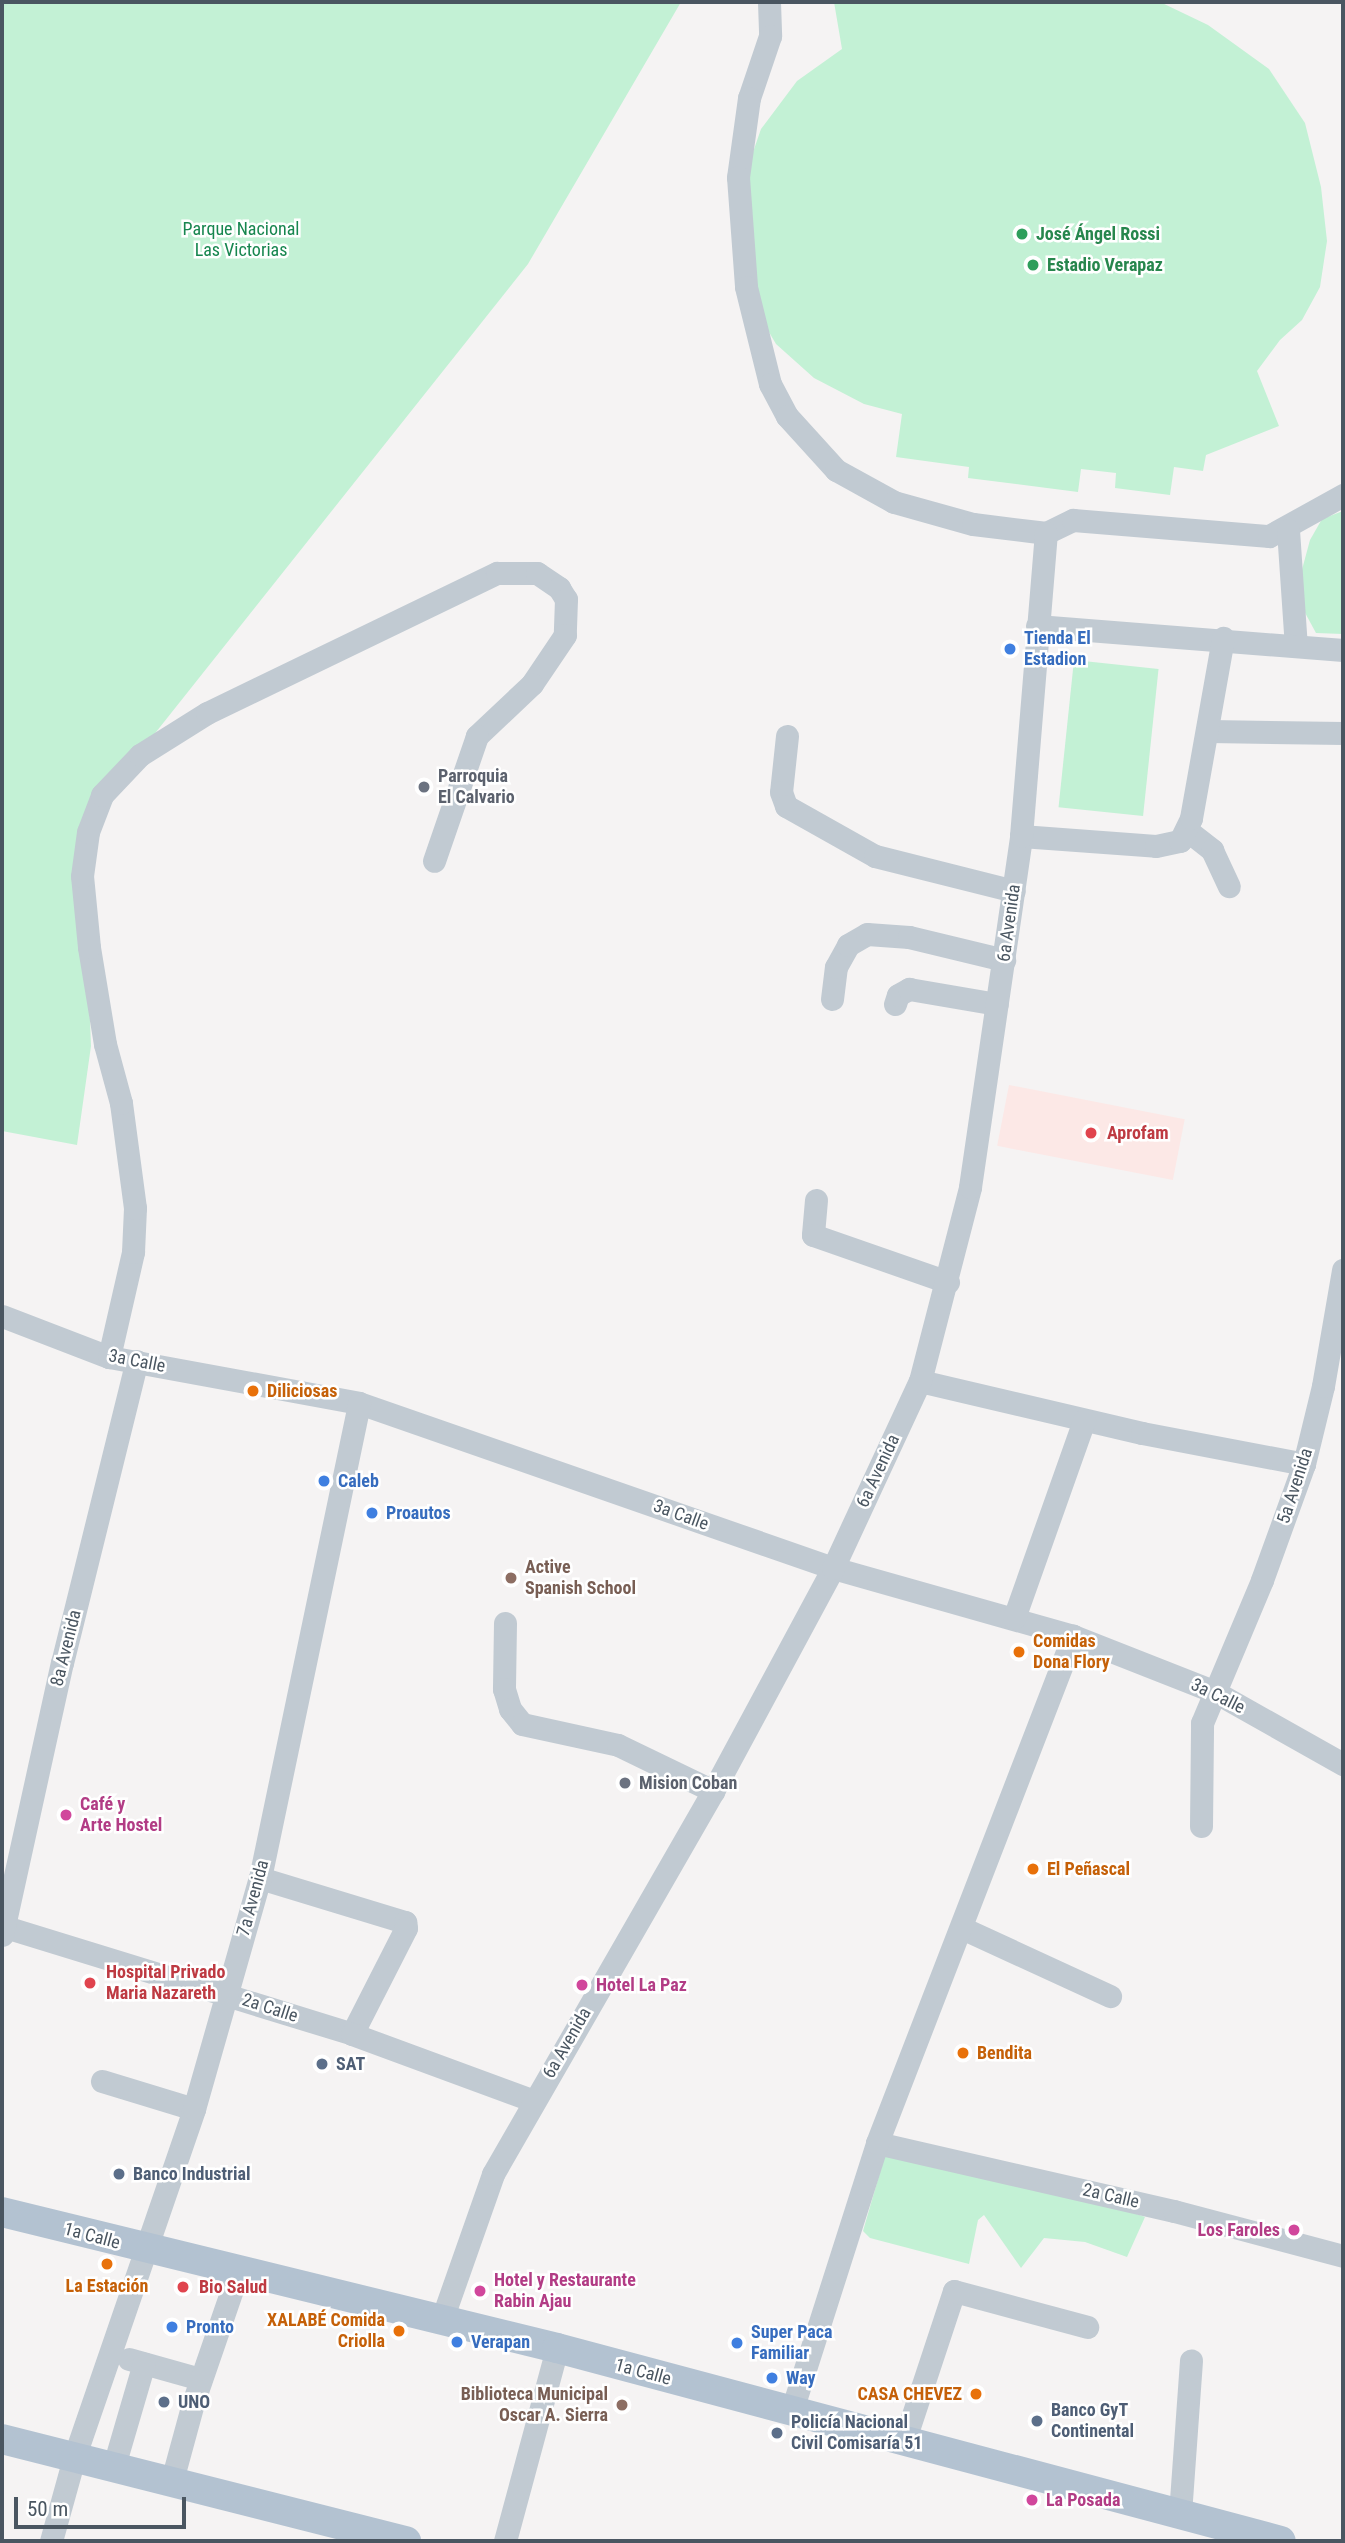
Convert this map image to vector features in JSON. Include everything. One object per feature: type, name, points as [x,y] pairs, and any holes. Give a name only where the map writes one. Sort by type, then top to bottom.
[{"type":"main road","name":"1a Calle","points":[[2,2212],[146,2250],[556,2348],[1264,2538]]},
{"type":"main road","points":[[2,2439],[171,2484],[406,2541]]},
{"type":"street","points":[[769,2],[771,36],[749,98],[738,177],[746,287],[770,384],[809,443],[836,470],[868,489],[937,515],[1046,533],[1073,520],[1254,537],[1288,530],[1343,495]]},
{"type":"street","points":[[1288,530],[1296,646]]},
{"type":"street","name":"6a Avenida","points":[[441,2322],[483,2199],[534,2101],[713,1791],[833,1569],[920,1381],[948,1282],[970,1187],[1004,960],[1021,836],[1046,533]]},
{"type":"street","points":[[109,1357],[132,1252],[135,1208],[121,1103],[103,1032],[82,876],[88,832],[102,795],[140,755],[207,713],[497,573],[537,573],[559,588],[566,599],[565,635],[532,684],[477,736],[434,861]]},
{"type":"street","points":[[1037,626],[1223,638],[1343,650]]},
{"type":"street","points":[[1021,836],[1170,846],[1188,831],[1209,731],[1223,638]]},
{"type":"street","points":[[1209,731],[1343,733]]},
{"type":"street","points":[[787,736],[781,792],[786,806],[875,856],[1013,891]]},
{"type":"street","points":[[1188,831],[1212,850],[1229,886]]},
{"type":"street","points":[[832,999],[836,967],[848,945],[867,934],[909,937],[1004,960]]},
{"type":"street","points":[[895,1004],[898,995],[909,989],[997,1004]]},
{"type":"street","points":[[816,1200],[810,1229],[818,1238],[948,1282]]},
{"type":"street","name":"5a Avenida","points":[[1201,1826],[1199,1734],[1262,1580],[1333,1389],[1343,1270]]},
{"type":"street","name":"3a Calle","points":[[2,1316],[109,1357],[359,1403],[833,1569],[1073,1636],[1215,1692],[1343,1764]]},
{"type":"street","name":"8a Avenida","points":[[3,1929],[59,1676],[137,1361]]},
{"type":"street","points":[[920,1381],[1084,1420],[1304,1464]]},
{"type":"street","name":"7a Avenida","points":[[51,2541],[74,2458],[194,2109],[260,1878],[359,1403]]},
{"type":"street","points":[[1014,1618],[1084,1420]]},
{"type":"street","points":[[505,1623],[504,1689],[510,1709],[522,1724],[618,1745],[713,1791]]},
{"type":"street","points":[[791,2413],[877,2143],[1073,1636]]},
{"type":"street","points":[[260,1878],[405,1922],[352,2034]]},
{"type":"street","points":[[962,1927],[1110,1996]]},
{"type":"street","name":"2a Calle","points":[[3,1929],[352,2034],[534,2101]]},
{"type":"street","points":[[102,2081],[194,2109]]},
{"type":"street","name":"2a Calle","points":[[877,2143],[1174,2211],[1343,2256]]},
{"type":"street","points":[[171,2484],[200,2379],[238,2272]]},
{"type":"street","points":[[904,2442],[954,2291],[1087,2327]]},
{"type":"street","points":[[505,2541],[556,2348]]},
{"type":"street","points":[[111,2354],[200,2379]]},
{"type":"street","points":[[1180,2514],[1192,2360]]},
{"type":"street","points":[[113,2469],[144,2363]]},
{"type":"shaded area","name":"Aprofam","points":[[1009,1085],[1185,1119],[1173,1180],[997,1146]]},
{"type":"green space","name":"Parque Nacional Las Victorias","points":[[2,2],[681,2],[528,264],[106,795],[84,868],[91,1046],[77,1145],[2,1131]]},
{"type":"green space","name":"Estadio Verapaz","points":[[834,2],[1160,2],[1208,25],[1269,69],[1305,123],[1321,187],[1327,241],[1320,287],[1302,320],[1280,340],[1257,371],[1279,426],[1206,455],[1203,471],[1174,467],[1170,495],[1115,488],[1116,473],[1081,469],[1078,492],[968,478],[969,467],[896,457],[902,414],[864,404],[814,378],[776,344],[749,298],[743,181],[761,129],[797,81],[842,49]]},
{"type":"green space","points":[[1343,511],[1343,634],[1316,633],[1303,609],[1300,577],[1310,540],[1322,519]]},
{"type":"green space","points":[[1074,660],[1159,669],[1143,816],[1059,807]]},
{"type":"green space","points":[[885,2155],[1109,2204],[1145,2217],[1127,2257],[1085,2242],[1044,2238],[1021,2268],[984,2215],[978,2220],[969,2264],[870,2238],[863,2231]]},
{"type":"place","name":"José Ángel Rossi","points":[[1022,234]]},
{"type":"place","name":"Estadio Verapaz","points":[[1033,265]]},
{"type":"place","name":"Tienda El Estadion","points":[[1010,649]]},
{"type":"place","name":"Parroquia El Calvario","points":[[424,787]]},
{"type":"place","name":"Aprofam","points":[[1091,1133]]},
{"type":"place","name":"Diliciosas","points":[[253,1391]]},
{"type":"place","name":"Caleb","points":[[324,1481]]},
{"type":"place","name":"Proautos","points":[[372,1513]]},
{"type":"place","name":"Active Spanish School","points":[[511,1578]]},
{"type":"place","name":"Comidas Dona Flory","points":[[1019,1652]]},
{"type":"place","name":"Mision Coban","points":[[625,1783]]},
{"type":"place","name":"Café y Arte Hostel","points":[[66,1815]]},
{"type":"place","name":"El Peñascal","points":[[1033,1869]]},
{"type":"place","name":"Hospital Privado Maria Nazareth","points":[[90,1983]]},
{"type":"place","name":"Hotel La Paz","points":[[582,1985]]},
{"type":"place","name":"Bendita","points":[[963,2053]]},
{"type":"place","name":"SAT","points":[[322,2064]]},
{"type":"place","name":"Banco Industrial","points":[[119,2174]]},
{"type":"place","name":"Los Faroles","points":[[1294,2230]]},
{"type":"place","name":"La Estación","points":[[107,2264]]},
{"type":"place","name":"Bio Salud","points":[[183,2287]]},
{"type":"place","name":"Hotel y Restaurante Rabin Ajau","points":[[480,2291]]},
{"type":"place","name":"Pronto","points":[[172,2327]]},
{"type":"place","name":"XALABÉ Comida Criolla","points":[[399,2331]]},
{"type":"place","name":"Verapan","points":[[457,2342]]},
{"type":"place","name":"Super Paca Familiar","points":[[737,2343]]},
{"type":"place","name":"Way","points":[[772,2378]]},
{"type":"place","name":"CASA CHEVEZ","points":[[976,2394]]},
{"type":"place","name":"UNO","points":[[164,2402]]},
{"type":"place","name":"Biblioteca Municipal Oscar A. Sierra","points":[[622,2405]]},
{"type":"place","name":"Banco GyT Continental","points":[[1037,2421]]},
{"type":"place","name":"Policía Nacional Civil Comisaría 51","points":[[777,2433]]},
{"type":"place","name":"La Posada","points":[[1032,2500]]}]
